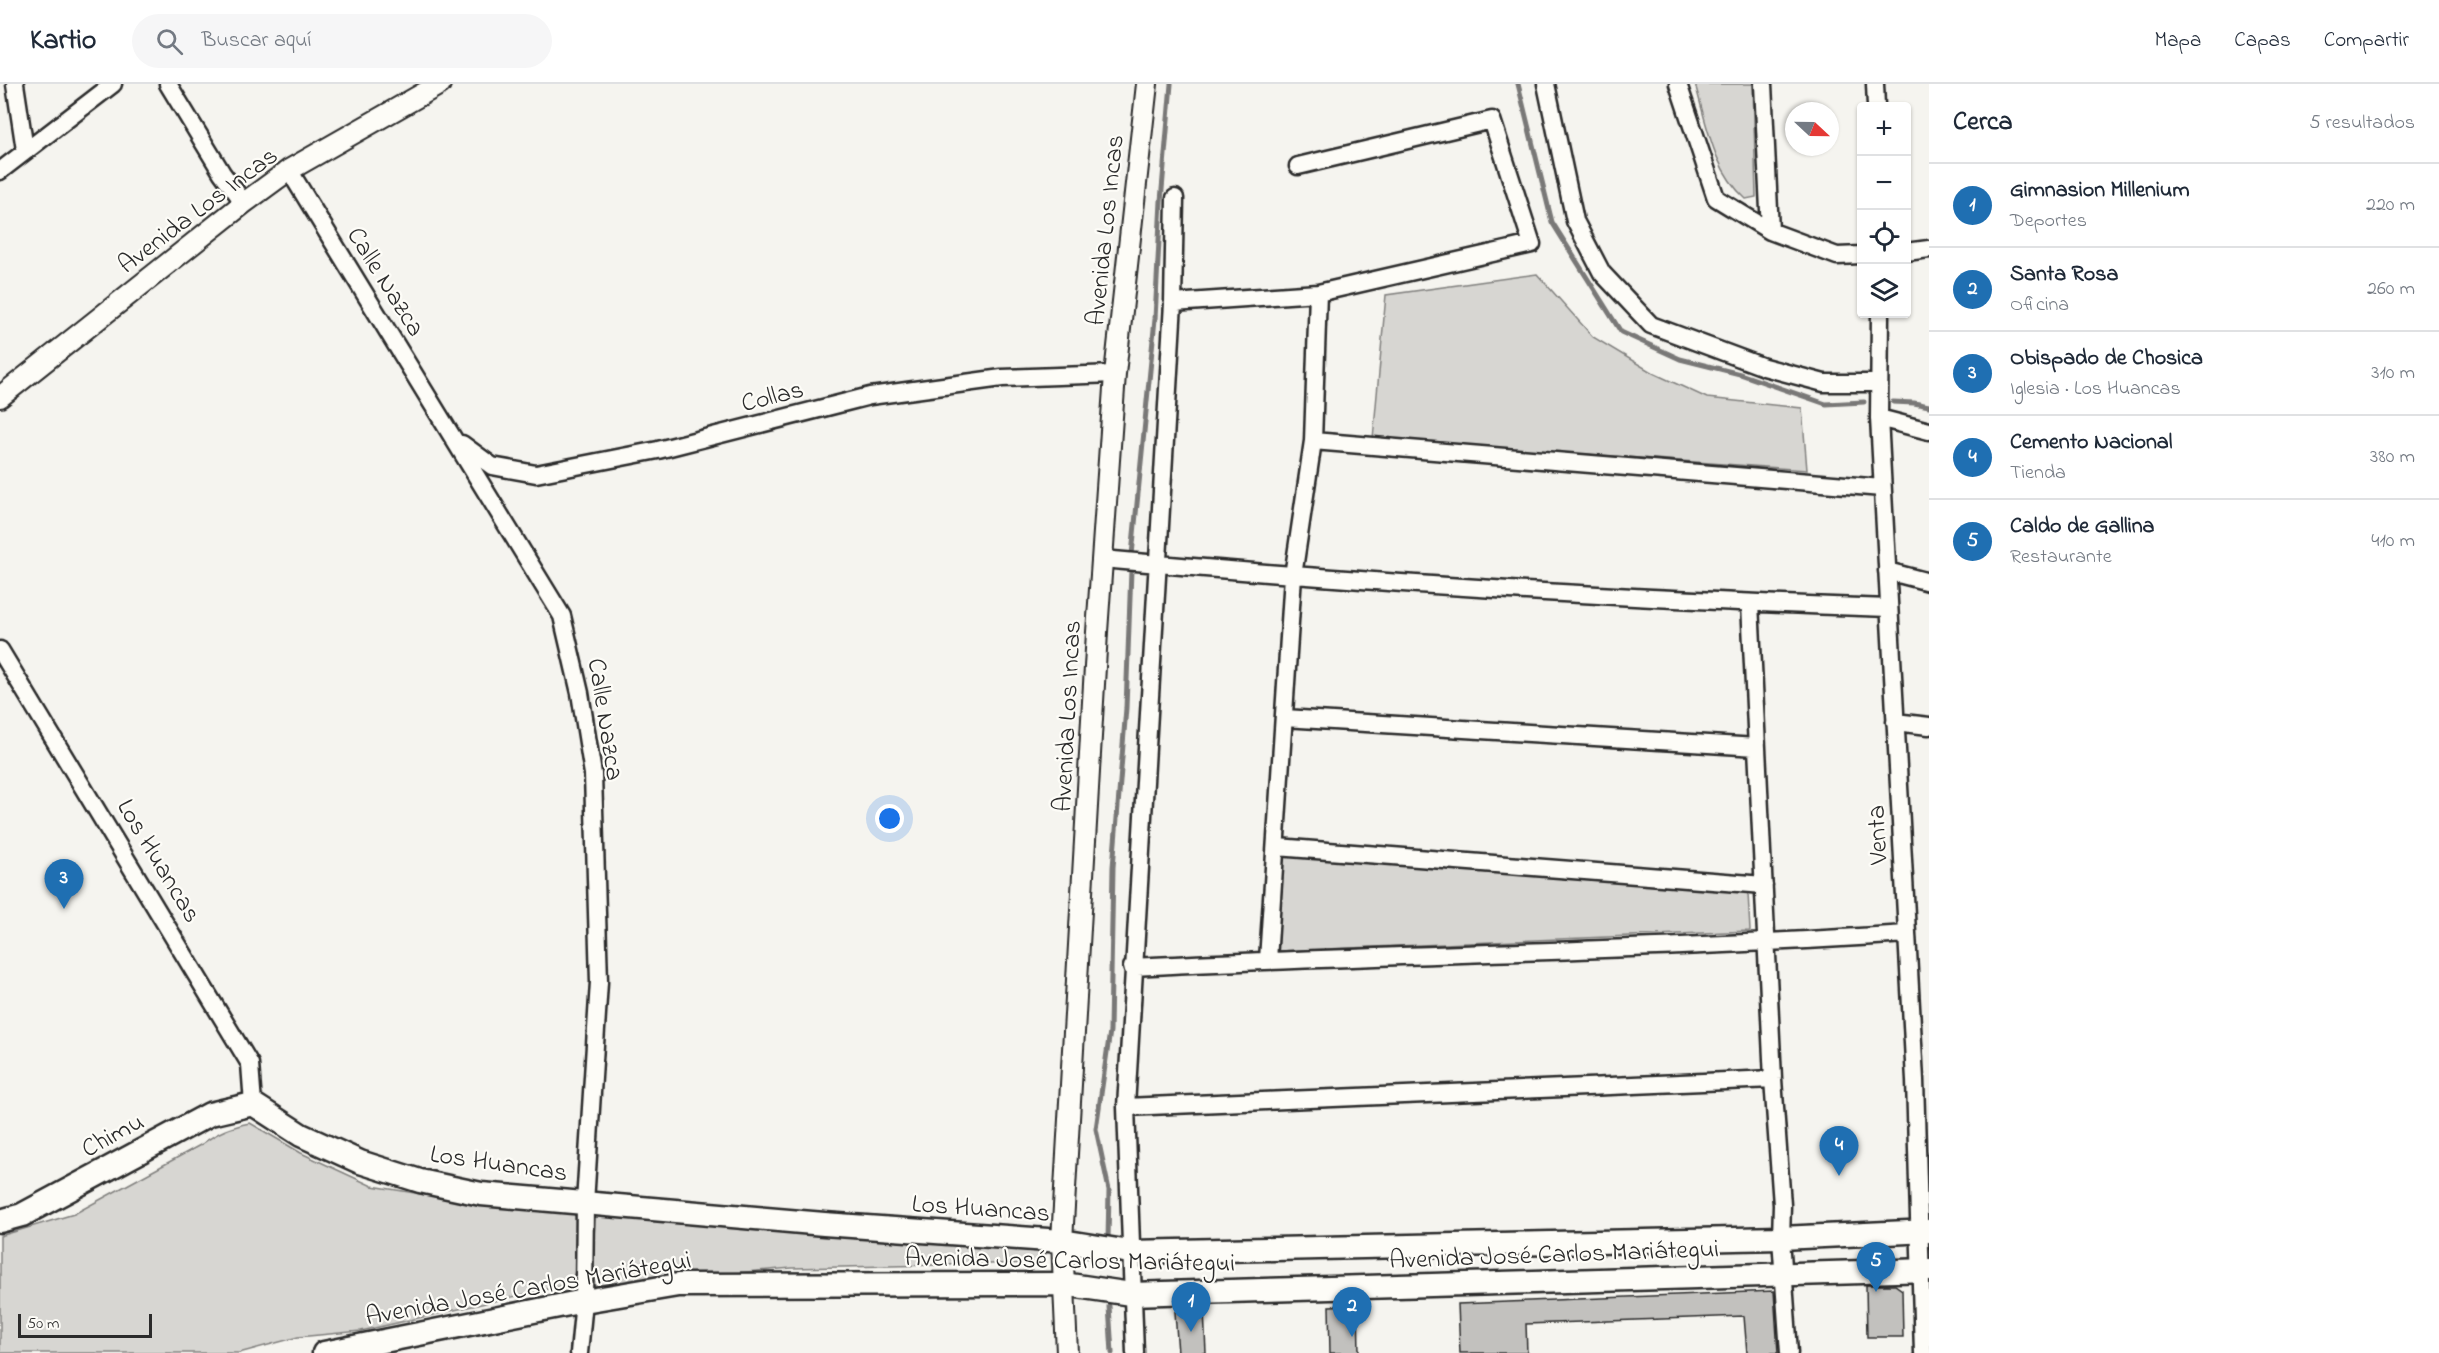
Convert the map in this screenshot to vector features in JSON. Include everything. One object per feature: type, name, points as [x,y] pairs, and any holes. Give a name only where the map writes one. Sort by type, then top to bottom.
[{"type":"main road","name":"Los Huancas","points":[[253,1104],[301,1135],[360,1162],[420,1181],[481,1194],[824,1224],[1062,1241]]},
{"type":"main road","name":"Chimu","points":[[0,1221],[22,1215],[210,1114],[253,1104]]},
{"type":"main road","name":"Avenida José Carlos Mariátegui","points":[[1062,1241],[1130,1252],[1781,1238],[1924,1231]]},
{"type":"main road","name":"Avenida José Carlos Mariátegui","points":[[324,1353],[584,1301],[678,1285],[1064,1284],[1131,1294],[1925,1270]]},
{"type":"street","points":[[15,84],[25,150]]},
{"type":"street","points":[[0,171],[113,84]]},
{"type":"street","points":[[168,84],[222,173],[244,203]]},
{"type":"street","name":"Avenida Los Incas","points":[[2,393],[289,170],[440,84]]},
{"type":"street","name":"Avenida Los Incas","points":[[1067,1353],[1062,1241],[1102,559],[1115,374],[1147,84]]},
{"type":"street","points":[[1546,84],[1575,221],[1602,273],[1651,325],[1764,367],[1824,383],[1879,383]]},
{"type":"street","points":[[1678,84],[1716,198],[1770,231],[1837,256],[1857,255]]},
{"type":"street","points":[[1763,84],[1770,231]]},
{"type":"street","points":[[1875,84],[1876,102]]},
{"type":"street","points":[[1173,303],[1318,293],[1532,244],[1492,120],[1298,166]]},
{"type":"street","name":"Calle Nazca","points":[[289,170],[562,616],[580,693],[593,774],[599,982],[585,1203],[584,1301],[579,1353]]},
{"type":"street","points":[[1135,1353],[1125,1107],[1173,303],[1175,198]]},
{"type":"street","points":[[1911,251],[1929,249]]},
{"type":"street","points":[[1268,960],[1293,576],[1313,441],[1318,293]]},
{"type":"street","name":"Venta","points":[[1880,318],[1879,418],[1882,488],[1907,934],[1922,1079],[1925,1270],[1923,1353]]},
{"type":"street","name":"Collas","points":[[454,437],[492,466],[536,474],[658,450],[870,396],[1002,378],[1115,374]]},
{"type":"street","points":[[1879,418],[1929,431]]},
{"type":"street","points":[[1313,441],[1882,488]]},
{"type":"street","points":[[1102,559],[1293,576],[1750,603],[1889,608]]},
{"type":"street","points":[[1887,571],[1929,582]]},
{"type":"street","points":[[1750,603],[1773,1079],[1782,1205],[1781,1238],[1789,1353]]},
{"type":"street","name":"Los Huancas","points":[[0,650],[250,1064],[253,1104]]},
{"type":"street","points":[[1284,718],[1757,747]]},
{"type":"street","points":[[1895,722],[1929,726]]},
{"type":"street","points":[[1277,847],[1764,885]]},
{"type":"street","points":[[1132,968],[1268,960],[1768,943],[1907,934]]},
{"type":"street","points":[[1125,1107],[1773,1079]]},
{"type":"shaded area","points":[[1695,84],[1753,84],[1756,197],[1746,199],[1726,174],[1713,146]]},
{"type":"shaded area","points":[[1537,274],[1593,337],[1653,373],[1707,398],[1802,408],[1807,470],[1373,439],[1386,295]]},
{"type":"shaded area","points":[[1283,853],[1748,893],[1750,931],[1278,951]]},
{"type":"shaded area","points":[[250,1123],[301,1153],[372,1186],[452,1199],[572,1208],[578,1226],[579,1246],[574,1275],[570,1284],[361,1331],[298,1337],[239,1353],[0,1353],[0,1236],[74,1214],[219,1133]]},
{"type":"shaded area","points":[[597,1198],[1042,1248],[1046,1253],[1042,1261],[1036,1263],[792,1268],[590,1286]]},
{"type":"building","points":[[1866,1285],[1895,1285],[1902,1290],[1903,1337],[1867,1337]]},
{"type":"building","points":[[1774,1291],[1778,1353],[1747,1353],[1744,1316],[1526,1324],[1527,1353],[1460,1353],[1458,1304]]},
{"type":"building","points":[[1358,1305],[1359,1353],[1330,1353],[1329,1306]]},
{"type":"building","points":[[1204,1310],[1206,1353],[1178,1353],[1175,1312]]},
{"type":"waterway","points":[[1132,555],[1155,319],[1161,201],[1171,84]]},
{"type":"waterway","points":[[1518,84],[1552,222],[1621,332],[1680,359],[1740,374],[1826,404],[1864,402]]},
{"type":"waterway","points":[[1893,402],[1929,406]]},
{"type":"waterway","points":[[1108,1240],[1109,1190],[1096,1129],[1110,1031],[1113,867],[1126,708],[1131,570]]},
{"type":"waterway","points":[[1109,1306],[1112,1353]]},
{"type":"place","name":"Obispado de Chosica","points":[[64,909]]},
{"type":"place","name":"Cemento Nacional","points":[[1839,1176]]},
{"type":"place","name":"Caldo de Gallina","points":[[1876,1292]]},
{"type":"place","name":"Gimnasion Millenium","points":[[1191,1332]]},
{"type":"place","name":"Santa Rosa","points":[[1352,1337]]}]
